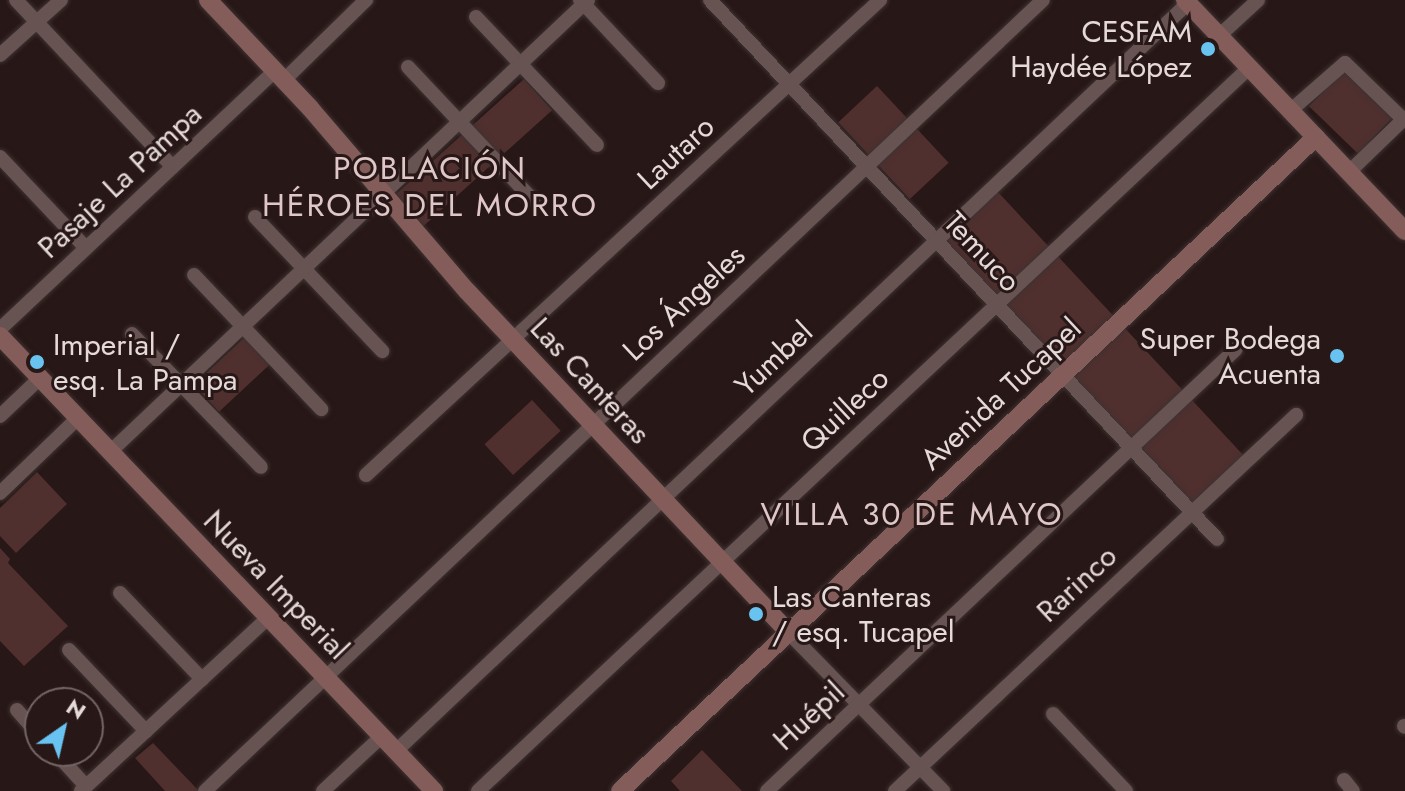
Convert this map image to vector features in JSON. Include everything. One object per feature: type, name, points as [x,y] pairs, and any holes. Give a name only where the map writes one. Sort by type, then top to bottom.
[{"type":"street","points":[[16,0],[173,167]]},
{"type":"street","points":[[0,55],[61,0]]},
{"type":"street","name":"Las Canteras","points":[[208,0],[279,75],[512,340],[943,791]]},
{"type":"street","name":"Pasaje La Pampa","points":[[0,329],[173,167],[366,0]]},
{"type":"street","name":"Lautaro","points":[[366,475],[880,0]]},
{"type":"street","name":"Los Ángeles","points":[[205,791],[1043,0]]},
{"type":"street","points":[[1219,36],[1258,0]]},
{"type":"street","points":[[110,452],[584,1],[658,83]]},
{"type":"street","points":[[1186,2],[1405,231]]},
{"type":"street","name":"Yumbel","points":[[396,751],[1186,2]]},
{"type":"street","name":"Temuco","points":[[719,3],[788,85],[1217,539]]},
{"type":"street","points":[[476,17],[597,145]]},
{"type":"street","points":[[1290,111],[1345,63],[1404,119],[1349,172]]},
{"type":"street","points":[[408,67],[533,200]]},
{"type":"street","name":"Quilleco","points":[[478,791],[1249,68]]},
{"type":"street","name":"Avenida Tucapel","points":[[620,791],[1316,137]]},
{"type":"street","points":[[0,157],[86,248]]},
{"type":"street","points":[[255,217],[382,351]]},
{"type":"street","points":[[194,275],[321,409]]},
{"type":"street","points":[[132,334],[261,467]]},
{"type":"street","name":"Nueva Imperial","points":[[0,336],[434,791]]},
{"type":"street","name":"Huépil","points":[[767,791],[1236,349]]},
{"type":"street","points":[[0,416],[40,378]]},
{"type":"street","name":"Rarinco","points":[[895,791],[1296,415]]},
{"type":"street","points":[[0,493],[78,418]]},
{"type":"street","points":[[120,593],[202,679]]},
{"type":"street","points":[[67,767],[84,789],[269,617]]},
{"type":"street","points":[[69,650],[146,731]]},
{"type":"street","points":[[17,710],[24,718]]},
{"type":"street","points":[[1053,714],[1126,791]]},
{"type":"street","points":[[323,791],[382,736]]},
{"type":"shaded area","points":[[1343,71],[1392,118],[1358,153],[1309,106]]},
{"type":"shaded area","points":[[524,79],[552,110],[424,226],[395,195]]},
{"type":"shaded area","points":[[877,86],[949,163],[910,199],[838,122]]},
{"type":"shaded area","points":[[997,191],[1244,456],[1188,508],[941,243]]},
{"type":"shaded area","points":[[245,337],[270,364],[219,412],[194,385]]},
{"type":"shaded area","points":[[532,400],[561,431],[513,475],[484,444]]},
{"type":"shaded area","points":[[37,472],[67,504],[16,553],[0,536],[0,508]]},
{"type":"shaded area","points":[[0,548],[10,559],[8,563],[68,626],[24,666],[0,641]]},
{"type":"shaded area","points":[[153,743],[199,791],[165,791],[135,758]]},
{"type":"shaded area","points":[[702,750],[742,791],[680,791],[671,781]]},
{"type":"place","name":"CESFAM Haydée López","points":[[1208,49]]},
{"type":"place","name":"Super Bodega Acuenta","points":[[1337,356]]},
{"type":"place","name":"Imperial / esq. La Pampa","points":[[37,362]]},
{"type":"place","name":"Las Canteras / esq. Tucapel","points":[[756,614]]},
{"type":"district","name":"POBLACIÓN HÉROES DEL MORRO","points":[[430,188]]},
{"type":"district","name":"VILLA 30 DE MAYO","points":[[912,514]]}]
